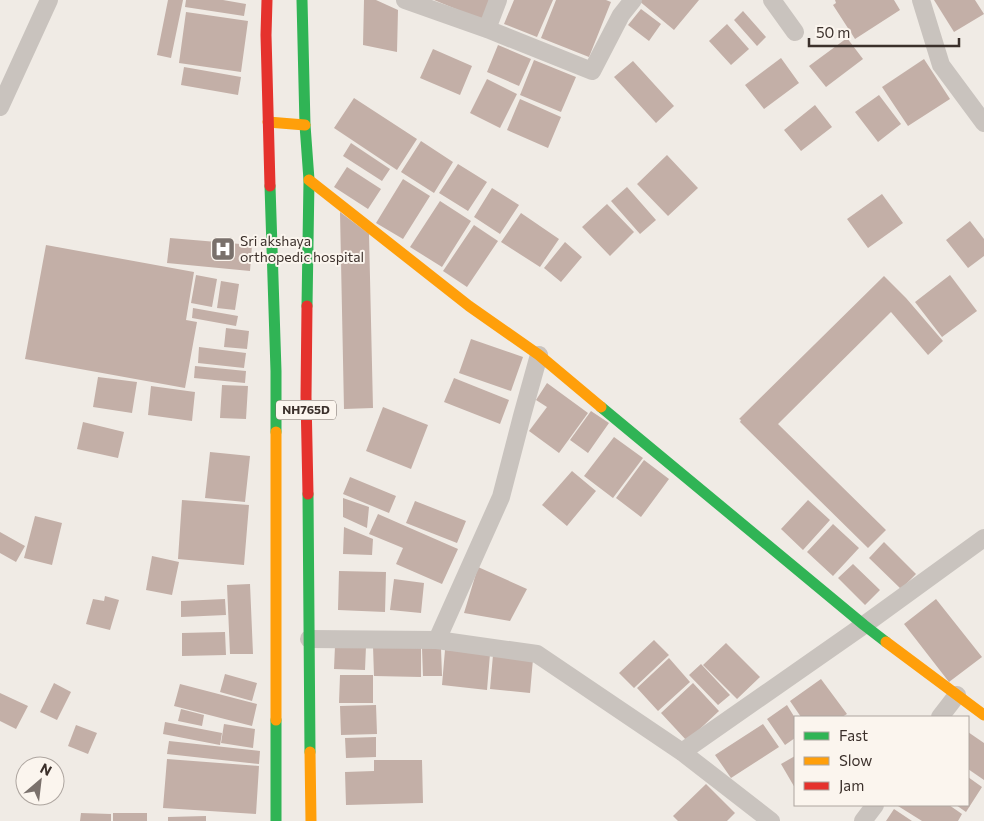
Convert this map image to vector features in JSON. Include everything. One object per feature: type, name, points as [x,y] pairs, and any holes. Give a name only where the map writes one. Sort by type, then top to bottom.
[{"type":"main road","name":"NH765D","points":[[267,0],[268,122],[276,391],[276,821]]},
{"type":"main road","name":"NH765D","points":[[302,0],[305,125],[309,180],[306,397],[309,516],[311,821]]},
{"type":"main road","points":[[268,122],[305,125]]},
{"type":"main road","points":[[309,180],[469,306],[539,355],[864,625],[984,715]]},
{"type":"street","points":[[0,107],[49,0]]},
{"type":"street","points":[[405,0],[487,29],[592,71],[621,15],[633,0]]},
{"type":"street","points":[[487,29],[498,0]]},
{"type":"street","points":[[772,0],[795,32]]},
{"type":"street","points":[[920,0],[942,66],[984,123]]},
{"type":"street","points":[[437,640],[501,498],[539,355]]},
{"type":"street","points":[[682,752],[864,625],[984,538]]},
{"type":"street","points":[[309,639],[437,640],[537,654],[682,752],[770,821]]},
{"type":"street","points":[[941,716],[957,695]]},
{"type":"street","points":[[863,821],[874,806]]},
{"type":"building","points":[[168,0],[183,0],[171,58],[157,55]]},
{"type":"building","points":[[186,0],[223,0],[246,4],[244,16],[185,7]]},
{"type":"building","points":[[364,0],[376,0],[398,10],[397,52],[363,45]]},
{"type":"building","points":[[434,0],[493,0],[485,21]]},
{"type":"building","points":[[514,0],[553,0],[537,37],[504,24]]},
{"type":"building","points":[[556,0],[606,0],[611,2],[589,57],[541,38]]},
{"type":"building","points":[[638,0],[699,0],[674,30]]},
{"type":"building","points":[[835,0],[894,0],[900,10],[855,39],[833,5],[836,3]]},
{"type":"building","points":[[934,0],[975,0],[984,14],[954,32]]},
{"type":"building","points":[[641,9],[661,24],[649,41],[628,25]]},
{"type":"building","points":[[743,11],[766,37],[757,46],[734,20]]},
{"type":"building","points":[[186,12],[248,21],[241,72],[179,63]]},
{"type":"building","points":[[727,24],[749,49],[731,65],[709,41]]},
{"type":"building","points":[[847,38],[863,59],[826,87],[809,66]]},
{"type":"building","points":[[498,45],[531,59],[519,86],[487,72]]},
{"type":"building","points":[[433,49],[472,66],[460,95],[420,78]]},
{"type":"building","points":[[781,58],[799,83],[764,109],[745,85]]},
{"type":"building","points":[[924,59],[950,99],[908,126],[882,87]]},
{"type":"building","points":[[534,60],[576,77],[561,112],[520,95]]},
{"type":"building","points":[[633,61],[674,106],[656,123],[614,77]]},
{"type":"building","points":[[184,67],[241,77],[238,95],[181,85]]},
{"type":"building","points":[[487,79],[517,94],[500,128],[470,113]]},
{"type":"building","points":[[879,95],[901,124],[878,142],[855,112]]},
{"type":"building","points":[[354,98],[417,139],[397,170],[334,128]]},
{"type":"building","points":[[520,99],[561,117],[548,148],[507,130]]},
{"type":"building","points":[[815,105],[832,127],[801,151],[784,130]]},
{"type":"building","points":[[421,141],[453,162],[434,193],[401,172]]},
{"type":"building","points":[[351,143],[390,169],[382,181],[343,156]]},
{"type":"building","points":[[667,155],[698,188],[668,216],[637,184]]},
{"type":"building","points":[[458,164],[487,182],[468,211],[439,193]]},
{"type":"building","points":[[347,167],[381,189],[368,209],[334,187]]},
{"type":"building","points":[[403,179],[430,196],[403,239],[376,223]]},
{"type":"building","points":[[627,187],[656,220],[640,234],[611,201]]},
{"type":"building","points":[[492,188],[519,205],[500,234],[474,217]]},
{"type":"building","points":[[882,194],[903,223],[868,248],[847,219]]},
{"type":"building","points":[[440,201],[471,221],[442,267],[410,247]]},
{"type":"building","points":[[607,204],[634,232],[610,256],[582,227]]},
{"type":"building","points":[[340,212],[369,234],[373,408],[344,409]]},
{"type":"building","points":[[521,213],[559,239],[540,267],[501,242]]},
{"type":"building","points":[[970,221],[984,239],[984,256],[968,268],[946,240]]},
{"type":"building","points":[[474,225],[498,241],[467,287],[443,271]]},
{"type":"building","points":[[170,238],[252,245],[250,271],[167,263]]},
{"type":"building","points":[[565,242],[582,257],[561,282],[544,268]]},
{"type":"building","points":[[46,245],[194,272],[186,320],[197,322],[185,388],[25,359]]},
{"type":"building","points":[[196,275],[217,279],[212,307],[191,303]]},
{"type":"building","points":[[950,275],[977,311],[942,337],[915,302]]},
{"type":"building","points":[[884,276],[906,298],[943,341],[928,355],[891,312],[778,424],[886,530],[868,548],[739,419]]},
{"type":"building","points":[[221,281],[239,284],[235,310],[217,308]]},
{"type":"building","points":[[193,308],[238,316],[236,326],[192,318]]},
{"type":"building","points":[[226,328],[249,331],[247,349],[224,347]]},
{"type":"building","points":[[471,339],[523,357],[511,391],[459,373]]},
{"type":"building","points":[[199,347],[246,353],[244,368],[198,363]]},
{"type":"building","points":[[195,366],[246,371],[245,383],[194,378]]},
{"type":"building","points":[[98,377],[137,382],[132,413],[93,407]]},
{"type":"building","points":[[454,378],[509,400],[500,424],[444,402]]},
{"type":"building","points":[[547,383],[588,413],[559,453],[529,431],[547,407],[536,400]]},
{"type":"building","points":[[222,385],[248,386],[246,419],[220,418]]},
{"type":"building","points":[[151,386],[195,392],[192,421],[148,415]]},
{"type":"building","points":[[383,407],[428,425],[411,469],[366,451]]},
{"type":"building","points":[[591,411],[609,423],[588,453],[570,440]]},
{"type":"building","points":[[83,422],[124,432],[118,458],[77,449]]},
{"type":"building","points":[[614,437],[643,458],[613,498],[584,476]]},
{"type":"building","points":[[210,452],[250,456],[245,502],[205,498]]},
{"type":"building","points":[[644,460],[669,479],[641,517],[616,498]]},
{"type":"building","points":[[572,471],[596,491],[567,526],[542,505]]},
{"type":"building","points":[[350,477],[396,496],[389,513],[343,494]]},
{"type":"building","points":[[343,498],[369,507],[367,528],[343,517]]},
{"type":"building","points":[[182,500],[249,505],[244,565],[178,559]]},
{"type":"building","points":[[808,500],[830,520],[803,550],[781,529]]},
{"type":"building","points":[[415,501],[466,521],[457,543],[406,523]]},
{"type":"building","points":[[378,514],[458,549],[442,584],[396,564],[403,548],[369,534]]},
{"type":"building","points":[[35,516],[62,523],[52,565],[24,558]]},
{"type":"building","points":[[833,524],[859,548],[833,576],[807,552]]},
{"type":"building","points":[[344,527],[373,539],[372,555],[343,554]]},
{"type":"building","points":[[0,532],[25,546],[16,562],[0,553]]},
{"type":"building","points":[[884,542],[916,574],[901,589],[869,558]]},
{"type":"building","points":[[152,556],[179,562],[172,595],[146,590]]},
{"type":"building","points":[[853,564],[880,590],[865,605],[838,578]]},
{"type":"building","points":[[478,567],[527,589],[510,621],[464,613]]},
{"type":"building","points":[[339,571],[386,572],[385,612],[338,610]]},
{"type":"building","points":[[394,579],[424,583],[421,613],[390,610]]},
{"type":"building","points":[[250,584],[253,654],[230,654],[227,585]]},
{"type":"building","points":[[105,596],[119,600],[110,630],[86,624],[93,599],[104,601]]},
{"type":"building","points":[[225,599],[226,615],[181,617],[181,601]]},
{"type":"building","points":[[936,599],[982,657],[949,682],[904,624]]},
{"type":"building","points":[[225,632],[226,655],[182,656],[182,633]]},
{"type":"building","points":[[654,640],[669,655],[634,688],[619,673]]},
{"type":"building","points":[[726,643],[760,677],[737,699],[703,665]]},
{"type":"building","points":[[335,646],[366,646],[365,670],[334,669]]},
{"type":"building","points":[[373,646],[421,646],[421,677],[374,676]]},
{"type":"building","points":[[422,648],[441,648],[442,676],[423,676]]},
{"type":"building","points":[[445,650],[490,654],[487,690],[442,685]]},
{"type":"building","points":[[493,655],[533,659],[530,693],[490,689]]},
{"type":"building","points":[[669,658],[690,682],[658,711],[637,688]]},
{"type":"building","points":[[701,664],[730,695],[718,705],[689,675]]},
{"type":"building","points":[[225,674],[257,683],[252,701],[220,692]]},
{"type":"building","points":[[340,675],[373,675],[373,703],[339,703]]},
{"type":"building","points":[[821,679],[847,714],[844,716],[800,716],[790,701]]},
{"type":"building","points":[[54,683],[71,692],[57,720],[40,712]]},
{"type":"building","points":[[693,683],[719,711],[687,741],[661,713]]},
{"type":"building","points":[[180,684],[257,704],[252,726],[174,706]]},
{"type":"building","points":[[0,693],[28,706],[16,729],[0,721]]},
{"type":"building","points":[[376,705],[377,734],[341,735],[340,706]]},
{"type":"building","points":[[787,705],[794,716],[794,739],[785,745],[767,719]]},
{"type":"building","points":[[181,709],[204,715],[202,726],[178,721]]},
{"type":"building","points":[[165,722],[222,733],[220,745],[163,734]]},
{"type":"building","points":[[224,724],[255,729],[253,748],[221,743]]},
{"type":"building","points":[[763,724],[779,747],[731,778],[715,755]]},
{"type":"building","points":[[76,725],[97,733],[88,754],[68,746]]},
{"type":"building","points":[[969,733],[984,743],[984,780],[969,770]]},
{"type":"building","points":[[376,737],[376,757],[346,758],[345,738]]},
{"type":"building","points":[[169,741],[260,751],[259,764],[167,754]]},
{"type":"building","points":[[794,757],[794,786],[781,764]]},
{"type":"building","points":[[167,759],[259,766],[256,814],[163,808]]},
{"type":"building","points":[[374,760],[422,760],[423,803],[346,805],[345,772],[374,771]]},
{"type":"building","points":[[969,778],[982,787],[966,812],[957,806],[969,806]]},
{"type":"building","points":[[706,784],[735,813],[727,821],[678,821],[673,816]]},
{"type":"building","points":[[898,806],[950,806],[962,814],[958,821],[922,821]]},
{"type":"building","points":[[894,809],[912,821],[886,821]]},
{"type":"building","points":[[81,813],[111,814],[111,821],[80,821]]},
{"type":"building","points":[[113,813],[147,813],[147,821],[113,821]]},
{"type":"building","points":[[206,816],[206,821],[168,821],[168,817]]},
{"type":"traffic: fast","points":[[302,0],[305,125],[309,180],[307,306]]},
{"type":"traffic: fast","points":[[270,186],[276,432]]},
{"type":"traffic: fast","points":[[601,407],[886,642]]},
{"type":"traffic: fast","points":[[308,494],[310,752]]},
{"type":"traffic: fast","points":[[276,720],[276,821]]},
{"type":"traffic: slow","points":[[268,122],[305,125]]},
{"type":"traffic: slow","points":[[309,180],[469,306],[539,355],[601,407]]},
{"type":"traffic: slow","points":[[276,432],[276,720]]},
{"type":"traffic: slow","points":[[886,642],[984,715]]},
{"type":"traffic: slow","points":[[310,752],[311,821]]},
{"type":"traffic: jam","points":[[267,0],[266,35],[270,186]]},
{"type":"traffic: jam","points":[[307,306],[308,494]]},
{"type":"place","name":"Sri akshaya orthopedic hospital","points":[[223,249]]}]
